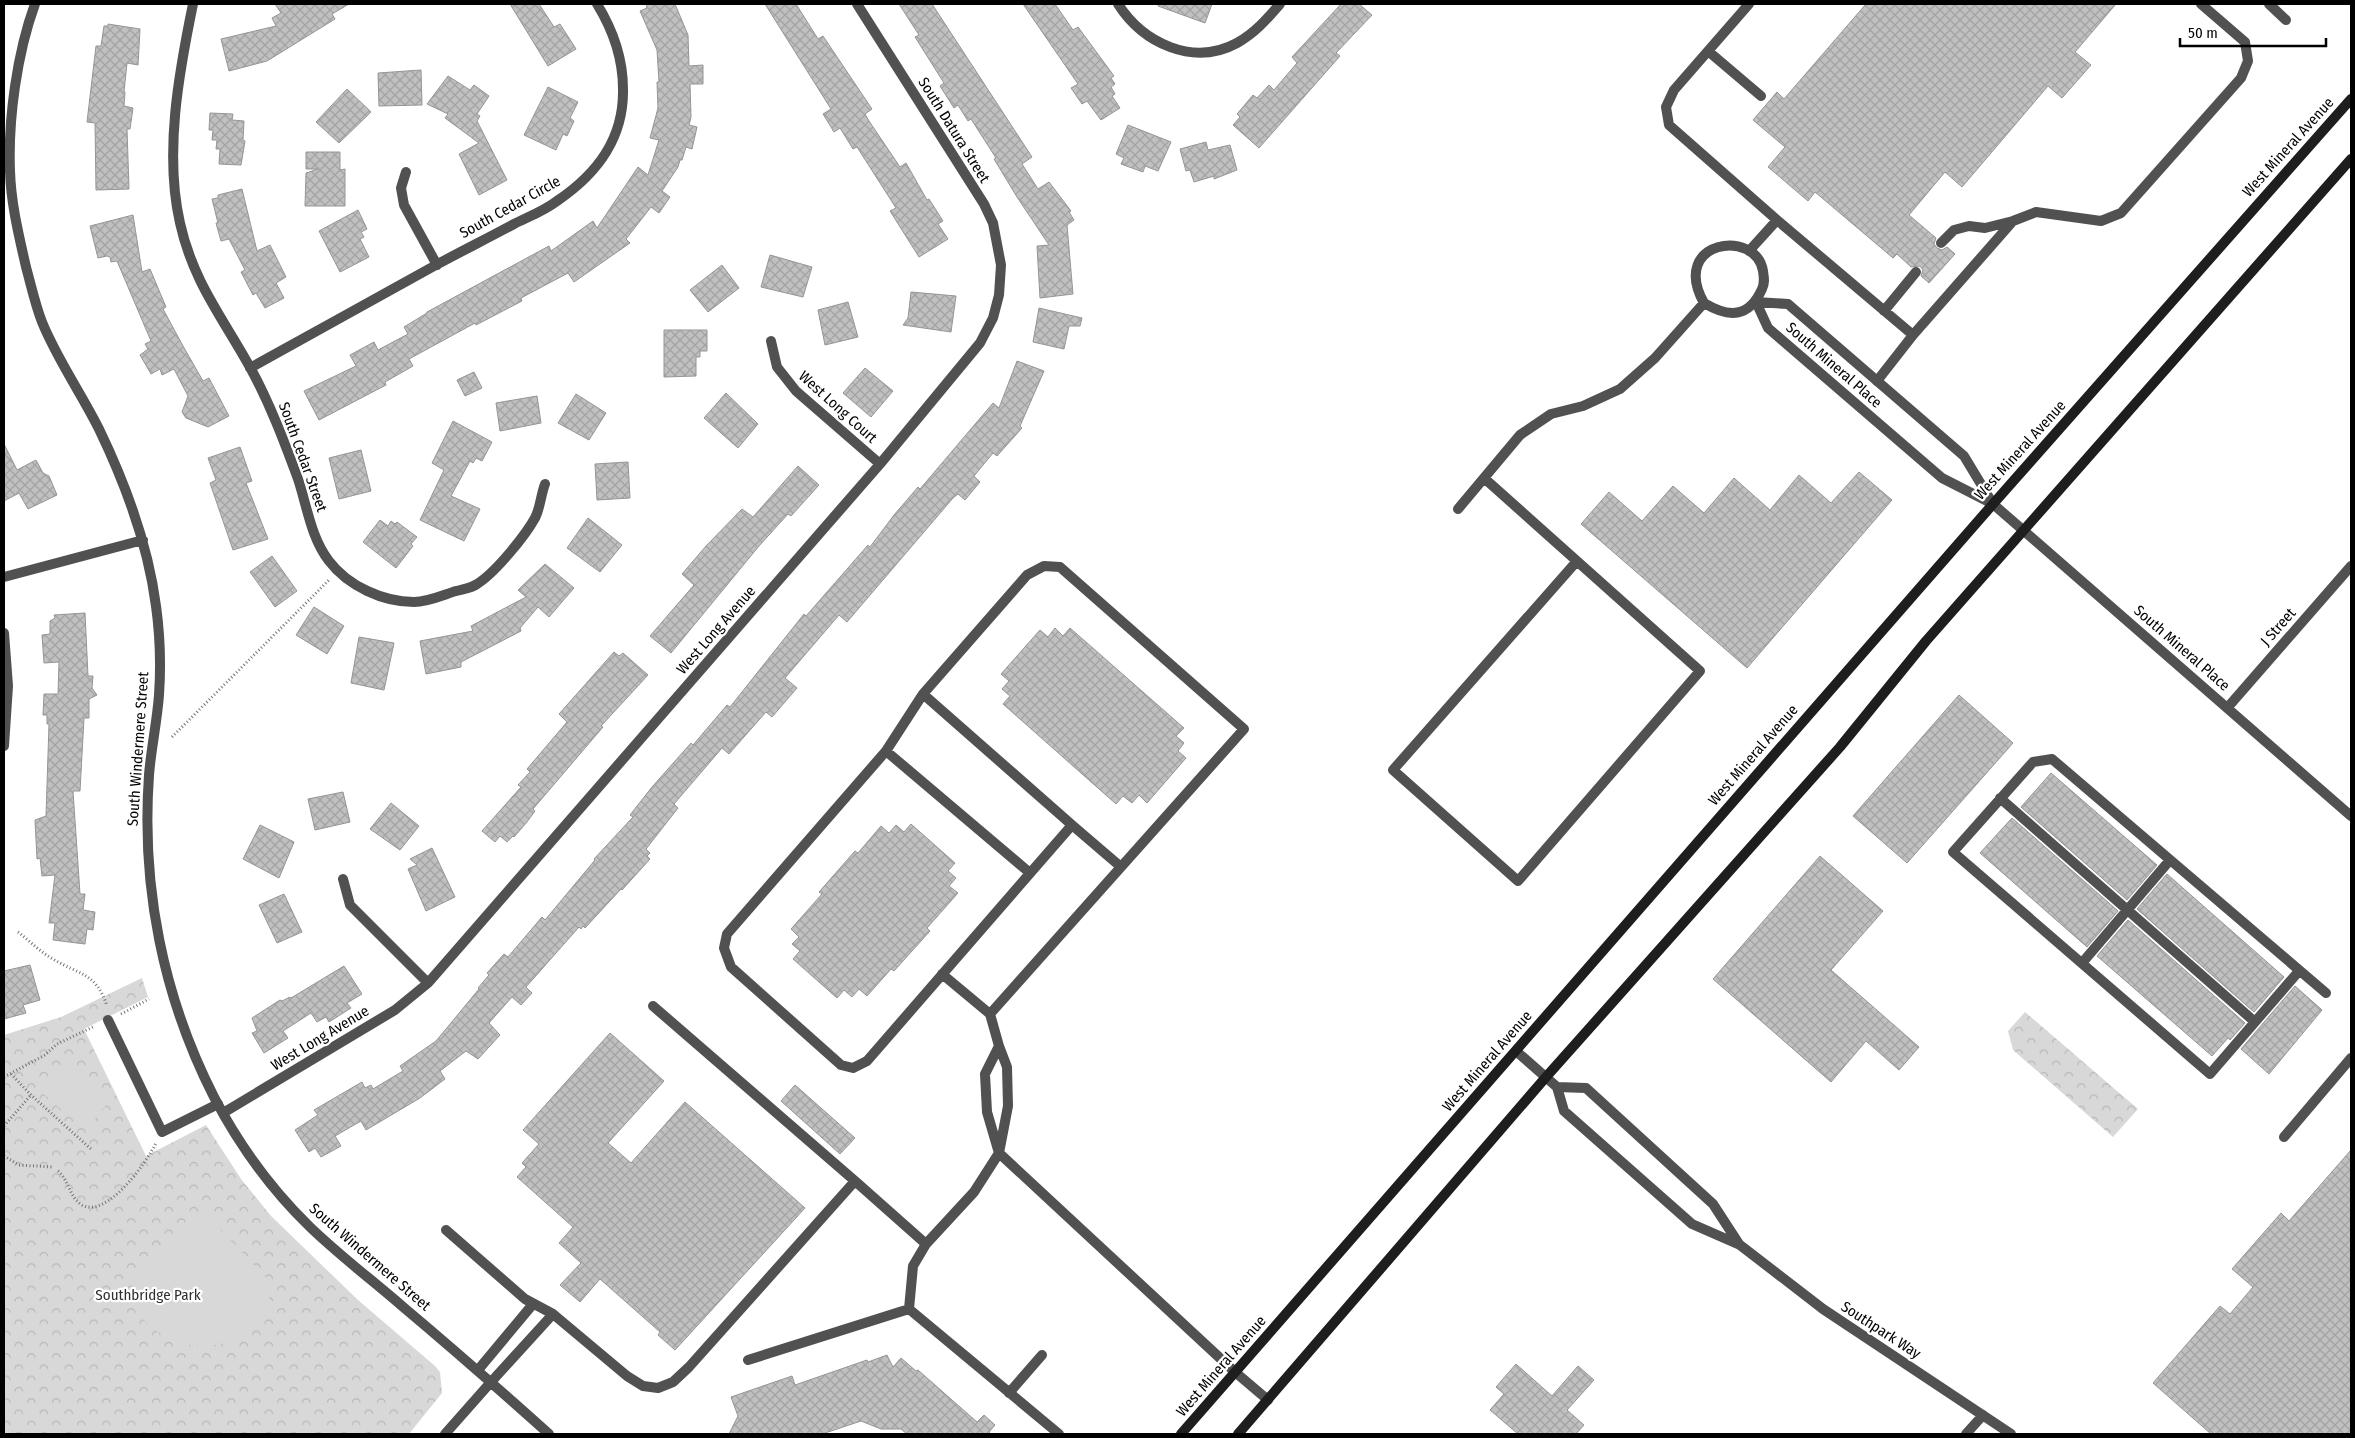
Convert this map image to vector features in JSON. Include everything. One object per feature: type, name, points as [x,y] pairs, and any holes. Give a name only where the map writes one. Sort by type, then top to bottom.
[{"type":"main road","name":"West Mineral Avenue","points":[[1181,1434],[1993,504],[2351,99]]},
{"type":"main road","points":[[1238,1434],[1546,1078],[1840,747],[1926,641],[2351,159]]},
{"type":"street","name":"South Windermere Street","points":[[35,4],[20,57],[12,129],[10,170],[18,229],[41,320],[97,426],[120,476],[143,540],[156,608],[160,659],[159,695],[149,776],[147,837],[151,897],[164,967],[179,1015],[193,1052],[221,1108],[266,1178],[310,1228],[478,1370],[549,1434]]},
{"type":"street","name":"South Cedar Street","points":[[193,4],[181,65],[174,156],[179,221],[188,254],[201,285],[250,368],[284,440],[319,544],[329,562],[364,590],[383,598],[409,602],[438,597],[477,585],[504,560],[536,516],[545,484]]},
{"type":"street","name":"South Cedar Circle","points":[[250,368],[437,265],[556,203],[588,176],[603,158],[616,137],[622,117],[623,70],[615,37],[597,4]]},
{"type":"street","name":"South Datura Street","points":[[857,4],[984,204],[993,223],[999,246],[1000,281]]},
{"type":"street","points":[[1118,4],[1125,16],[1143,34],[1166,46],[1190,52],[1224,48],[1237,43],[1260,26],[1280,4]]},
{"type":"street","points":[[1749,4],[1674,90],[1666,107],[1669,125],[1777,220],[1913,335]]},
{"type":"street","points":[[1941,243],[1954,230],[1969,226],[1985,228],[2013,221],[2036,212],[2101,221],[2121,212],[2241,78],[2248,61],[2245,42],[2201,4]]},
{"type":"street","points":[[2269,4],[2286,20]]},
{"type":"street","points":[[1708,51],[1762,96]]},
{"type":"street","points":[[406,172],[401,188],[404,205],[437,265]]},
{"type":"street","points":[[1749,251],[1777,220]]},
{"type":"street","points":[[1877,381],[1913,335],[2013,221]]},
{"type":"street","points":[[1734,245],[1749,251],[1762,266],[1764,285],[1756,302],[1742,312],[1730,314],[1718,312],[1704,303],[1695,287],[1695,271],[1705,254],[1719,246],[1734,245]]},
{"type":"street","points":[[1884,311],[1916,272]]},
{"type":"street","name":"West Long Avenue","points":[[162,1132],[221,1108],[395,1010],[428,984],[880,464],[980,343],[993,318],[1000,281]]},
{"type":"street","name":"South Mineral Place","points":[[1993,504],[1964,456],[1788,304],[1756,302],[1768,328],[1942,478],[1993,504],[2351,816]]},
{"type":"street","points":[[1458,508],[1520,435],[1551,414],[1583,406],[1620,389],[1655,358],[1704,303]]},
{"type":"street","name":"West Long Court","points":[[771,341],[777,366],[796,391],[880,464]]},
{"type":"street","points":[[1484,478],[1577,561],[1700,671],[1518,881],[1393,770],[1577,561]]},
{"type":"street","points":[[4,576],[143,540]]},
{"type":"street","points":[[990,1014],[1244,729],[1060,568],[1044,566],[1027,575],[923,694],[886,751],[727,934],[724,948],[732,967],[841,1066],[853,1068],[867,1061],[1072,825]]},
{"type":"street","name":"J Street","points":[[2228,708],[2351,566]]},
{"type":"street","points":[[4,633],[8,686],[4,746]]},
{"type":"street","points":[[923,694],[1121,867]]},
{"type":"street","points":[[886,751],[1030,873]]},
{"type":"street","points":[[2299,970],[2210,1074],[1953,852],[2033,762],[2052,759],[2326,993]]},
{"type":"street","points":[[2000,798],[2255,1022]]},
{"type":"street","points":[[2082,963],[2170,860]]},
{"type":"street","points":[[343,879],[350,905],[428,984]]},
{"type":"street","points":[[909,1309],[913,1266],[926,1244],[974,1192],[999,1153],[1008,1106],[1007,1067],[990,1014],[942,974]]},
{"type":"street","points":[[654,1006],[926,1244]]},
{"type":"street","points":[[110,1020],[162,1132]]},
{"type":"street","points":[[999,1046],[985,1074],[987,1112],[999,1153],[1235,1372],[1268,1400]]},
{"type":"street","points":[[1516,1051],[1557,1087]]},
{"type":"street","points":[[2284,1137],[2351,1058]]},
{"type":"street","name":"Southpark Way","points":[[1740,1244],[1713,1204],[1586,1088],[1557,1087],[1564,1111],[1692,1224],[1740,1244],[1822,1309],[2011,1434]]},
{"type":"street","points":[[446,1230],[525,1300],[553,1314],[627,1376],[643,1386],[658,1388],[673,1382],[690,1367],[855,1181]]},
{"type":"street","points":[[478,1370],[533,1304]]},
{"type":"street","points":[[748,1360],[909,1309]]},
{"type":"street","points":[[909,1309],[1058,1434]]},
{"type":"street","points":[[445,1434],[553,1314]]},
{"type":"street","points":[[1009,1393],[1042,1355]]},
{"type":"street","points":[[1966,1434],[1983,1415]]},
{"type":"path","points":[[172,737],[338,569]]},
{"type":"path","points":[[18,932],[50,957],[91,978],[102,990],[110,1020]]},
{"type":"path","points":[[4,1077],[45,1055],[57,1044],[110,1020],[149,999]]},
{"type":"path","points":[[11,1074],[31,1095],[91,1149]]},
{"type":"path","points":[[4,1126],[31,1095]]},
{"type":"path","points":[[58,1171],[65,1178],[71,1193],[81,1205],[92,1208],[100,1206],[109,1202],[144,1165],[162,1132]]},
{"type":"path","points":[[4,1156],[19,1165],[52,1167]]},
{"type":"green space","name":"Southbridge Park","points":[[142,978],[148,997],[84,1029],[146,1156],[206,1125],[241,1179],[271,1216],[358,1300],[435,1366],[440,1372],[442,1393],[409,1434],[4,1434],[4,1035],[61,1017]]},
{"type":"green space","points":[[2025,1012],[2138,1109],[2113,1137],[2013,1050],[2008,1031]]},
{"type":"green space","points":[[62,1063],[108,1103],[85,1130],[39,1090]]},
{"type":"green space","points":[[208,1217],[270,1282],[270,1294],[262,1314],[252,1327],[239,1337],[224,1343],[208,1346],[177,1342],[162,1335],[139,1314],[132,1300],[132,1293],[137,1274],[189,1218]]},
{"type":"building","points":[[275,4],[349,4],[332,14],[335,19],[267,61],[229,71],[221,39],[276,26],[272,18],[281,13]]},
{"type":"building","points":[[510,4],[539,4],[554,27],[560,24],[576,49],[548,66]]},
{"type":"building","points":[[646,4],[675,4],[688,35],[689,66],[703,65],[703,84],[690,84],[691,117],[689,125],[697,127],[692,149],[686,147],[682,160],[680,160],[678,167],[662,191],[670,197],[659,213],[651,207],[626,239],[630,243],[574,282],[568,273],[521,298],[522,301],[476,325],[475,323],[409,359],[413,366],[385,382],[386,385],[319,420],[304,391],[356,366],[350,355],[374,342],[378,350],[408,334],[404,327],[427,312],[549,246],[551,251],[593,221],[597,228],[638,167],[648,175],[659,140],[650,138],[658,108],[657,82],[659,82],[657,50],[640,11],[647,8]]},
{"type":"building","points":[[765,4],[796,4],[818,39],[823,36],[872,109],[865,114],[869,121],[900,167],[906,163],[927,200],[929,199],[943,221],[938,224],[948,239],[919,257],[890,211],[896,208],[857,147],[853,149],[840,128],[834,132],[823,114],[831,109]]},
{"type":"building","points":[[899,4],[932,4],[1032,157],[1022,164],[1038,189],[1049,182],[1071,211],[1069,212],[1074,220],[1067,225],[1073,294],[1040,298],[1037,246],[1049,245],[1017,197],[994,159],[996,158],[971,119],[968,121],[958,105],[954,108],[940,86],[944,83],[915,37],[919,35]]},
{"type":"building","points":[[1023,4],[1055,4],[1073,30],[1078,27],[1114,76],[1111,78],[1115,84],[1111,87],[1115,94],[1112,96],[1120,108],[1101,120],[1087,101],[1082,104],[1071,88],[1078,84]]},
{"type":"building","points":[[1159,4],[1212,4],[1205,23],[1158,6]]},
{"type":"building","points":[[1341,4],[1359,4],[1372,15],[1336,53],[1340,56],[1259,148],[1233,125],[1240,117],[1237,114],[1253,95],[1257,98],[1269,85],[1274,90],[1297,63],[1292,57]]},
{"type":"building","points":[[1866,4],[2116,4],[2075,52],[2091,65],[2062,98],[2048,86],[1962,187],[1945,172],[1909,215],[1936,238],[1934,244],[1937,248],[1942,250],[1947,247],[1955,254],[1929,283],[1921,276],[1923,270],[1920,266],[1911,267],[1897,254],[1893,258],[1815,192],[1808,201],[1768,167],[1785,147],[1753,120],[1777,92],[1784,99]]},
{"type":"building","points":[[108,24],[140,29],[138,65],[127,63],[124,92],[124,106],[133,108],[130,129],[127,129],[129,189],[96,190],[95,123],[87,122],[96,46],[101,46],[104,26],[108,26]]},
{"type":"building","points":[[421,70],[422,105],[379,106],[378,73]]},
{"type":"building","points":[[448,76],[470,90],[474,85],[489,96],[477,114],[480,116],[477,121],[507,180],[479,195],[459,154],[479,143],[445,118],[448,114],[427,104]]},
{"type":"building","points":[[548,87],[578,102],[570,118],[574,121],[567,136],[563,134],[556,150],[524,135]]},
{"type":"building","points":[[347,89],[371,112],[339,143],[316,122]]},
{"type":"building","points":[[210,113],[233,114],[232,120],[244,121],[243,140],[245,141],[241,165],[219,164],[220,149],[216,149],[217,140],[212,140],[213,130],[209,130]]},
{"type":"building","points":[[1128,125],[1171,142],[1158,171],[1145,166],[1143,172],[1121,164],[1124,158],[1116,154]]},
{"type":"building","points":[[1206,142],[1208,150],[1230,145],[1237,170],[1214,179],[1214,176],[1194,182],[1190,170],[1186,171],[1180,149]]},
{"type":"building","points":[[306,152],[340,152],[340,170],[345,169],[345,206],[305,206],[306,173],[318,169],[306,169]]},
{"type":"building","points":[[242,189],[257,251],[270,245],[286,277],[276,283],[284,298],[265,308],[256,293],[253,295],[241,272],[245,270],[229,239],[221,241],[216,223],[218,223],[212,199],[218,198],[218,195]]},
{"type":"building","points":[[358,210],[367,229],[361,232],[364,237],[360,239],[369,257],[340,272],[319,231]]},
{"type":"building","points":[[133,215],[142,272],[150,269],[166,307],[163,309],[203,381],[209,378],[229,416],[208,427],[186,418],[182,412],[188,396],[174,369],[162,375],[160,369],[151,374],[140,355],[148,349],[145,344],[151,341],[117,261],[111,262],[110,257],[107,256],[98,258],[90,226]]},
{"type":"building","points":[[770,255],[812,267],[803,297],[761,287]]},
{"type":"building","points":[[722,265],[739,288],[708,312],[690,290]]},
{"type":"building","points":[[911,292],[956,296],[951,332],[903,325],[908,318]]},
{"type":"building","points":[[848,302],[858,337],[825,345],[818,310]]},
{"type":"building","points":[[1039,308],[1082,318],[1080,326],[1069,326],[1064,349],[1033,342]]},
{"type":"building","points":[[664,330],[707,330],[707,351],[700,351],[700,357],[696,357],[696,376],[664,377]]},
{"type":"building","points":[[1017,361],[1044,371],[1020,426],[1022,428],[997,456],[993,453],[974,476],[980,482],[965,500],[958,494],[953,498],[847,622],[839,615],[785,678],[797,688],[772,717],[766,712],[729,754],[722,748],[674,804],[678,808],[646,849],[650,853],[647,856],[650,859],[585,928],[583,926],[581,929],[579,927],[526,987],[532,993],[521,1005],[512,997],[489,1023],[500,1035],[478,1059],[466,1051],[440,1071],[445,1079],[420,1098],[366,1130],[361,1121],[335,1136],[341,1146],[321,1157],[315,1148],[309,1152],[295,1130],[318,1115],[314,1110],[362,1082],[365,1088],[371,1085],[373,1089],[403,1071],[400,1066],[436,1041],[479,989],[489,975],[487,973],[504,954],[508,957],[542,917],[545,920],[594,859],[633,817],[630,815],[652,787],[691,743],[693,745],[727,705],[730,707],[804,614],[806,616],[868,545],[870,547],[894,515],[918,487],[920,489],[993,403],[999,408]]},
{"type":"building","points":[[865,368],[893,391],[871,417],[843,393]]},
{"type":"building","points":[[474,372],[482,388],[465,396],[457,380]]},
{"type":"building","points":[[726,393],[758,424],[738,448],[704,418]]},
{"type":"building","points":[[576,394],[606,413],[589,440],[558,423]]},
{"type":"building","points":[[537,396],[541,423],[500,431],[496,403]]},
{"type":"building","points":[[453,421],[492,442],[482,461],[476,458],[473,463],[470,461],[451,496],[480,509],[464,541],[420,520],[444,470],[432,463]]},
{"type":"building","points":[[4,444],[17,470],[36,460],[43,473],[49,476],[57,495],[28,509],[19,493],[4,501]]},
{"type":"building","points":[[240,447],[252,481],[246,483],[268,539],[233,550],[210,483],[216,480],[208,458]]},
{"type":"building","points":[[361,450],[371,491],[339,499],[329,458]]},
{"type":"building","points":[[628,462],[630,498],[597,500],[595,464]]},
{"type":"building","points":[[798,466],[819,485],[791,516],[788,514],[759,546],[671,653],[650,636],[694,585],[682,574],[742,509],[753,517]]},
{"type":"building","points":[[1859,472],[1892,500],[1747,668],[1581,524],[1609,492],[1642,521],[1673,486],[1704,513],[1734,478],[1770,510],[1799,475],[1831,503]]},
{"type":"building","points":[[588,518],[622,545],[600,572],[567,548]]},
{"type":"building","points":[[380,520],[388,526],[391,521],[395,524],[397,522],[417,537],[411,544],[413,546],[396,568],[363,542]]},
{"type":"building","points":[[272,556],[297,591],[275,607],[250,572]]},
{"type":"building","points":[[545,564],[574,588],[549,617],[538,607],[520,628],[521,631],[461,662],[461,667],[426,674],[420,641],[473,631],[471,626],[526,597],[518,590]]},
{"type":"building","points":[[314,607],[344,626],[327,654],[296,635]]},
{"type":"building","points":[[85,613],[88,676],[93,676],[92,688],[97,695],[89,699],[89,718],[84,718],[80,791],[73,791],[80,894],[85,894],[83,910],[95,912],[93,930],[87,929],[85,944],[53,940],[55,923],[49,923],[55,875],[42,876],[40,858],[37,859],[35,820],[46,816],[49,724],[47,724],[47,715],[43,715],[44,694],[58,694],[59,662],[44,663],[42,635],[50,634],[50,621],[55,618],[54,615]]},
{"type":"building","points":[[1055,628],[1063,636],[1070,628],[1184,728],[1176,736],[1184,743],[1178,751],[1186,758],[1147,803],[1139,795],[1132,803],[1123,796],[1116,804],[1003,704],[1010,696],[1002,689],[1009,681],[1001,674],[1040,630],[1048,637]]},
{"type":"building","points":[[359,637],[394,643],[384,690],[351,683]]},
{"type":"building","points":[[614,652],[619,656],[623,653],[648,675],[601,726],[603,727],[533,809],[535,811],[514,837],[507,842],[500,836],[495,842],[482,831],[521,787],[518,785],[530,772],[527,769],[567,722],[559,714]]},
{"type":"building","points":[[1959,695],[2013,743],[1907,863],[1853,816]]},
{"type":"building","points":[[2051,773],[2157,865],[2127,900],[2021,807]]},
{"type":"building","points":[[343,792],[350,822],[315,830],[308,799]]},
{"type":"building","points":[[391,803],[419,826],[400,850],[370,829]]},
{"type":"building","points":[[2012,818],[2118,911],[2087,947],[1980,853]]},
{"type":"building","points":[[911,824],[955,863],[948,871],[956,878],[949,886],[958,893],[927,928],[930,931],[894,971],[891,969],[867,996],[859,989],[852,997],[844,990],[837,998],[793,959],[800,951],[792,944],[799,937],[791,929],[822,894],[819,892],[855,851],[858,853],[881,826],[889,833],[896,825],[904,832]]},
{"type":"building","points":[[260,825],[294,842],[279,878],[243,859]]},
{"type":"building","points":[[432,848],[455,897],[426,911],[408,869],[417,865],[410,859]]},
{"type":"building","points":[[1820,856],[1883,911],[1831,970],[1919,1047],[1899,1070],[1866,1041],[1831,1082],[1713,979]]},
{"type":"building","points":[[2167,874],[2284,977],[2254,1012],[2137,909]]},
{"type":"building","points":[[284,894],[302,932],[277,943],[259,905]]},
{"type":"building","points":[[2128,920],[2245,1023],[2212,1056],[2097,956]]},
{"type":"building","points":[[30,965],[40,1000],[23,1005],[26,1013],[4,1019],[4,971]]},
{"type":"building","points":[[344,966],[362,994],[347,1003],[351,1008],[329,1022],[326,1017],[317,1022],[311,1013],[283,1031],[288,1038],[264,1053],[252,1033],[257,1031],[252,1018],[280,1000],[291,998]]},
{"type":"building","points":[[2295,986],[2322,1010],[2269,1074],[2241,1049]]},
{"type":"building","points":[[610,1033],[664,1081],[608,1143],[631,1163],[685,1102],[805,1208],[675,1350],[658,1335],[660,1332],[600,1279],[580,1302],[560,1285],[581,1263],[559,1243],[573,1227],[517,1177],[526,1167],[522,1163],[539,1144],[523,1130]]},
{"type":"building","points":[[795,1085],[855,1138],[840,1154],[781,1101]]},
{"type":"building","points":[[2351,1150],[2351,1434],[2211,1434],[2153,1383],[2220,1306],[2230,1314],[2253,1287],[2232,1269],[2281,1213],[2289,1221]]},
{"type":"building","points":[[887,1355],[893,1367],[901,1358],[916,1371],[918,1370],[977,1422],[984,1415],[995,1425],[989,1432],[991,1434],[907,1434],[901,1429],[881,1429],[861,1421],[822,1434],[729,1434],[738,1416],[731,1397],[792,1376],[795,1385]]},
{"type":"building","points":[[1516,1364],[1552,1396],[1578,1366],[1594,1380],[1567,1410],[1584,1425],[1576,1434],[1518,1434],[1490,1410],[1504,1394],[1496,1387]]}]
